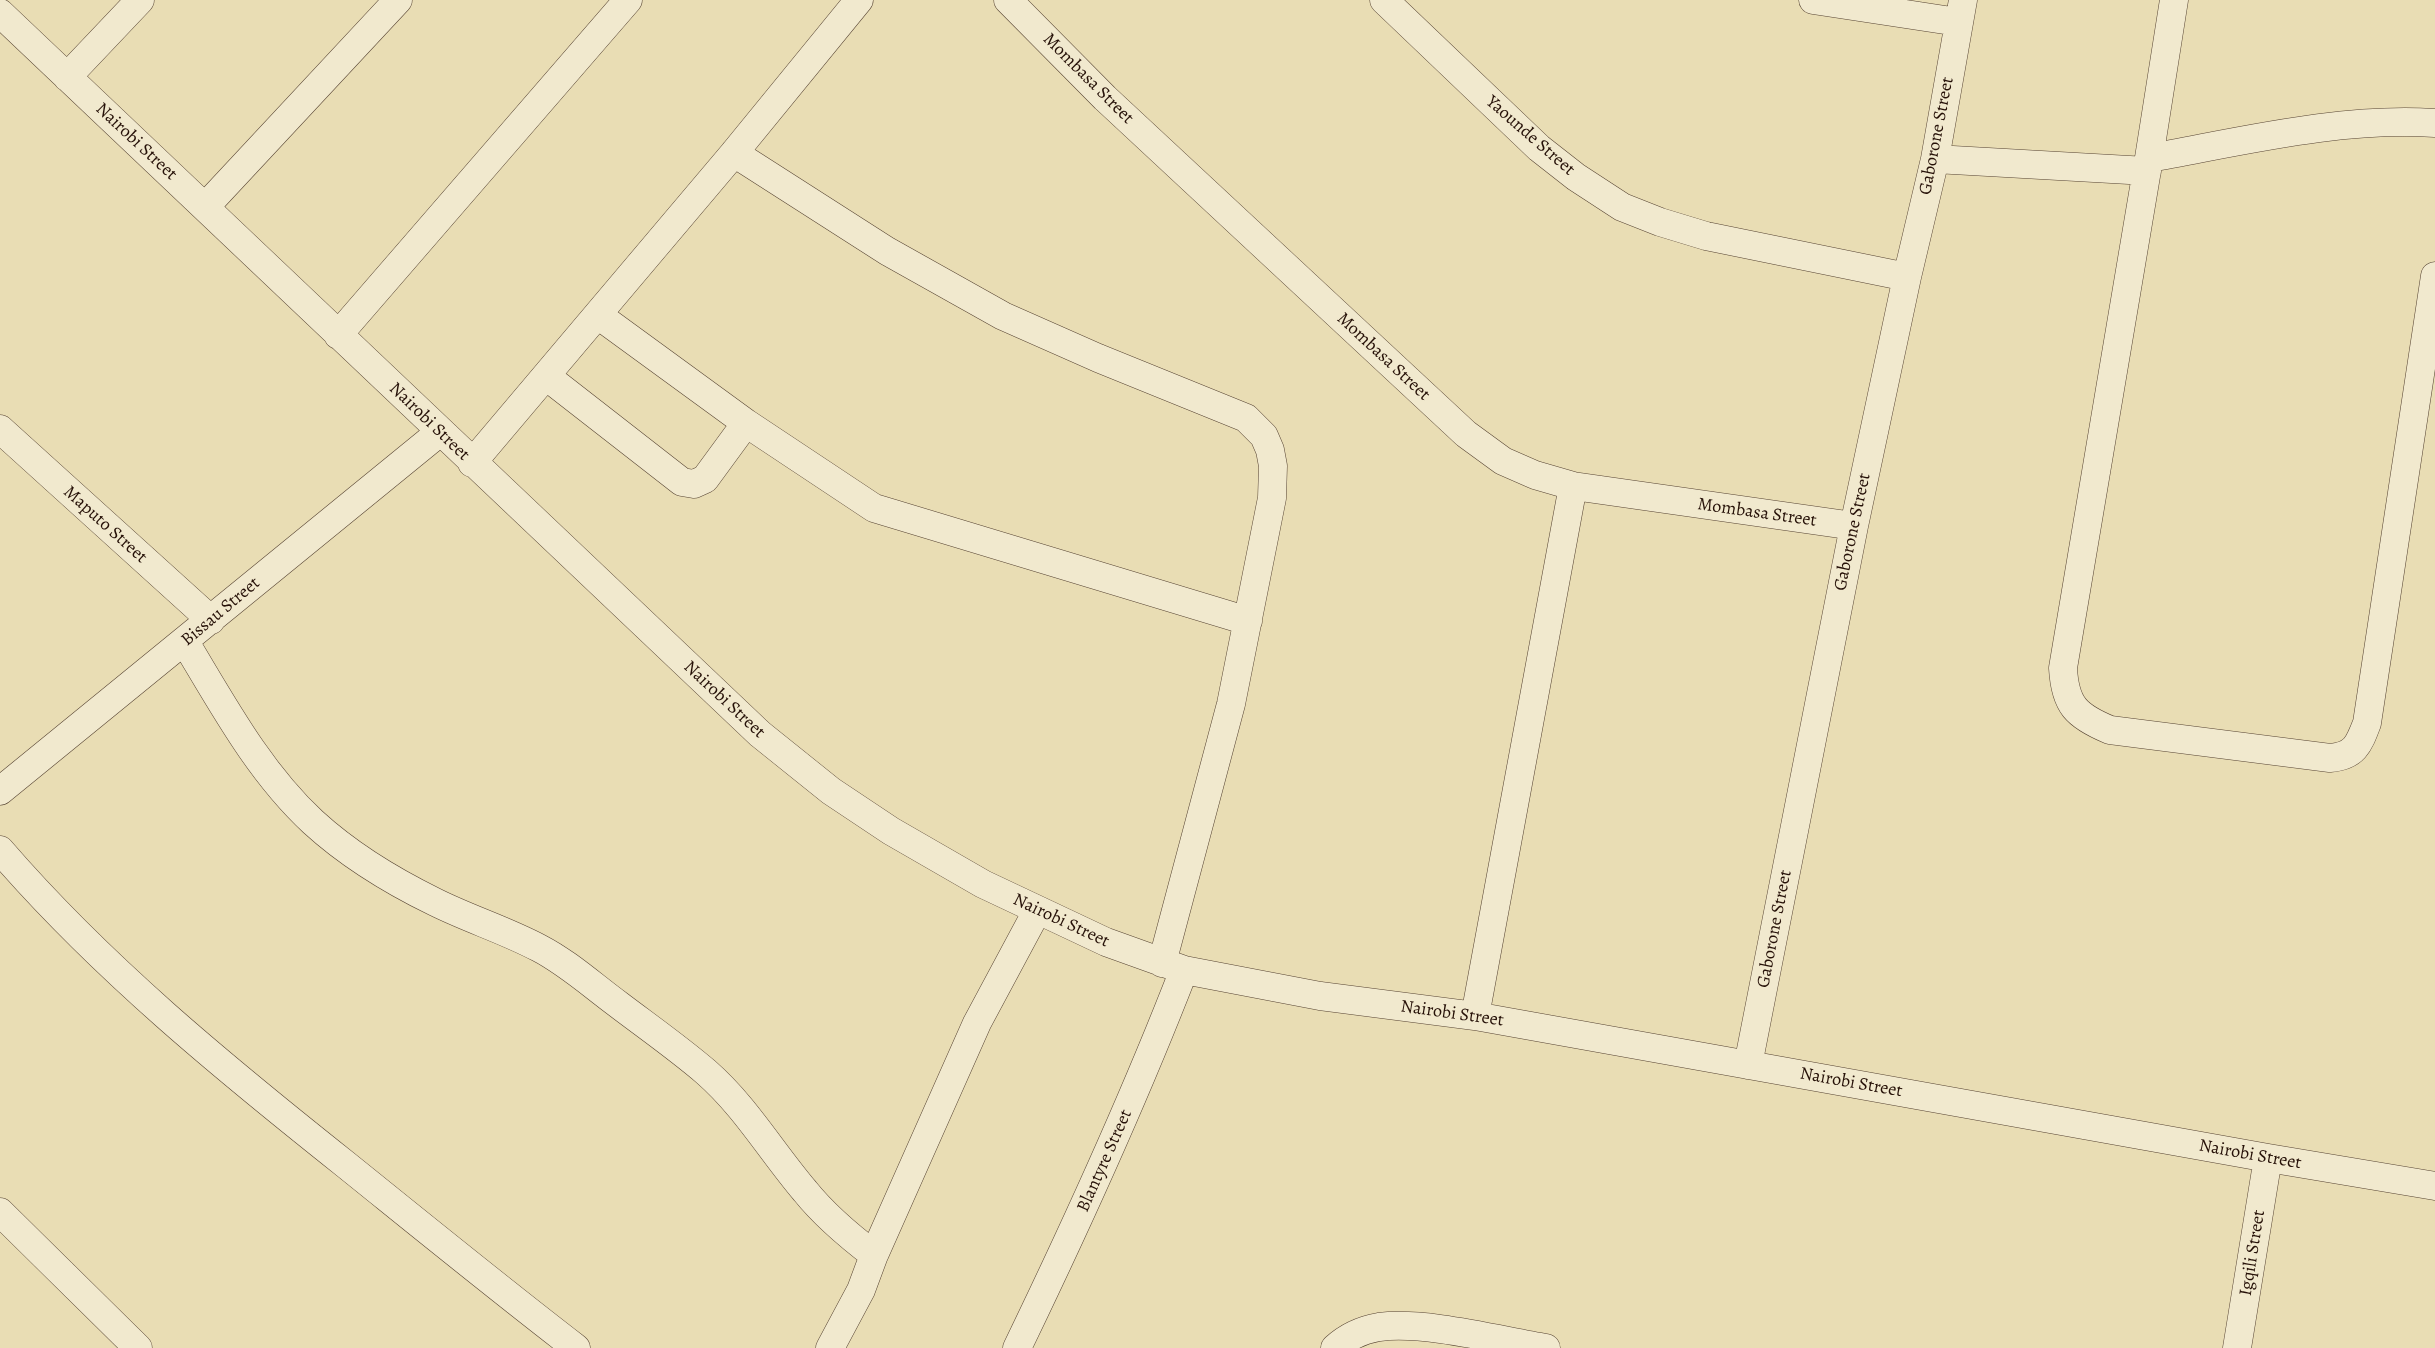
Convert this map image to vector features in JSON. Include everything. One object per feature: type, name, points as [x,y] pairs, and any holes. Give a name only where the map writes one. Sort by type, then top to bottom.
[{"type":"street","points":[[68,77],[140,0]]},
{"type":"street","points":[[205,208],[398,0]]},
{"type":"street","points":[[338,335],[628,0]]},
{"type":"street","points":[[472,463],[734,153],[859,0]]},
{"type":"street","name":"Mombasa Street","points":[[1008,0],[1105,98],[1466,434],[1503,462],[1535,475],[1573,486],[1854,526]]},
{"type":"street","name":"Yaounde Street","points":[[1384,0],[1539,148],[1576,177],[1622,206],[1660,222],[1706,236],[1907,277]]},
{"type":"street","points":[[1813,0],[1960,11]]},
{"type":"street","points":[[2174,0],[2063,668],[2064,685],[2068,700],[2077,712],[2090,722],[2110,730],[2330,758],[2345,757],[2354,749],[2367,723],[2435,276]]},
{"type":"street","name":"Gaborone Street","points":[[1748,1065],[1854,526],[1907,277],[1935,159],[1960,11]]},
{"type":"street","name":"Nairobi Street","points":[[0,13],[472,463],[760,734],[817,780],[891,831],[983,884],[1037,911],[1106,942],[1173,967],[1320,996],[1475,1016],[2268,1158],[2435,1186]]},
{"type":"street","points":[[1935,159],[2148,164],[2310,129],[2365,123],[2435,122]]},
{"type":"street","name":"Blantyre Street","points":[[734,153],[887,250],[1003,316],[1098,358],[1234,412],[1256,426],[1264,436],[1270,450],[1274,483],[1248,620],[1173,967],[1146,1068],[1112,1148],[1017,1348]]},
{"type":"street","points":[[598,315],[746,423],[874,508],[1248,620]]},
{"type":"street","points":[[546,376],[682,482],[694,484],[705,480],[746,423]]},
{"type":"street","name":"Maputo Street","points":[[0,429],[210,620]]},
{"type":"street","name":"Bissau Street","points":[[0,791],[185,642],[440,432]]},
{"type":"street","points":[[1475,1016],[1573,486]]},
{"type":"street","points":[[185,642],[233,722],[268,773],[312,821],[349,852],[396,882],[436,903],[540,948],[706,1071],[735,1100],[804,1191],[829,1218],[874,1255]]},
{"type":"street","points":[[0,850],[70,927],[181,1030],[259,1096],[576,1348]]},
{"type":"street","points":[[830,1348],[861,1290],[874,1255],[977,1023],[1037,911]]},
{"type":"street","name":"Igqili Street","points":[[2237,1348],[2268,1158]]},
{"type":"street","points":[[0,1212],[138,1348]]},
{"type":"street","points":[[1335,1348],[1345,1338],[1361,1332],[1379,1327],[1400,1326],[1424,1328],[1546,1348]]}]
